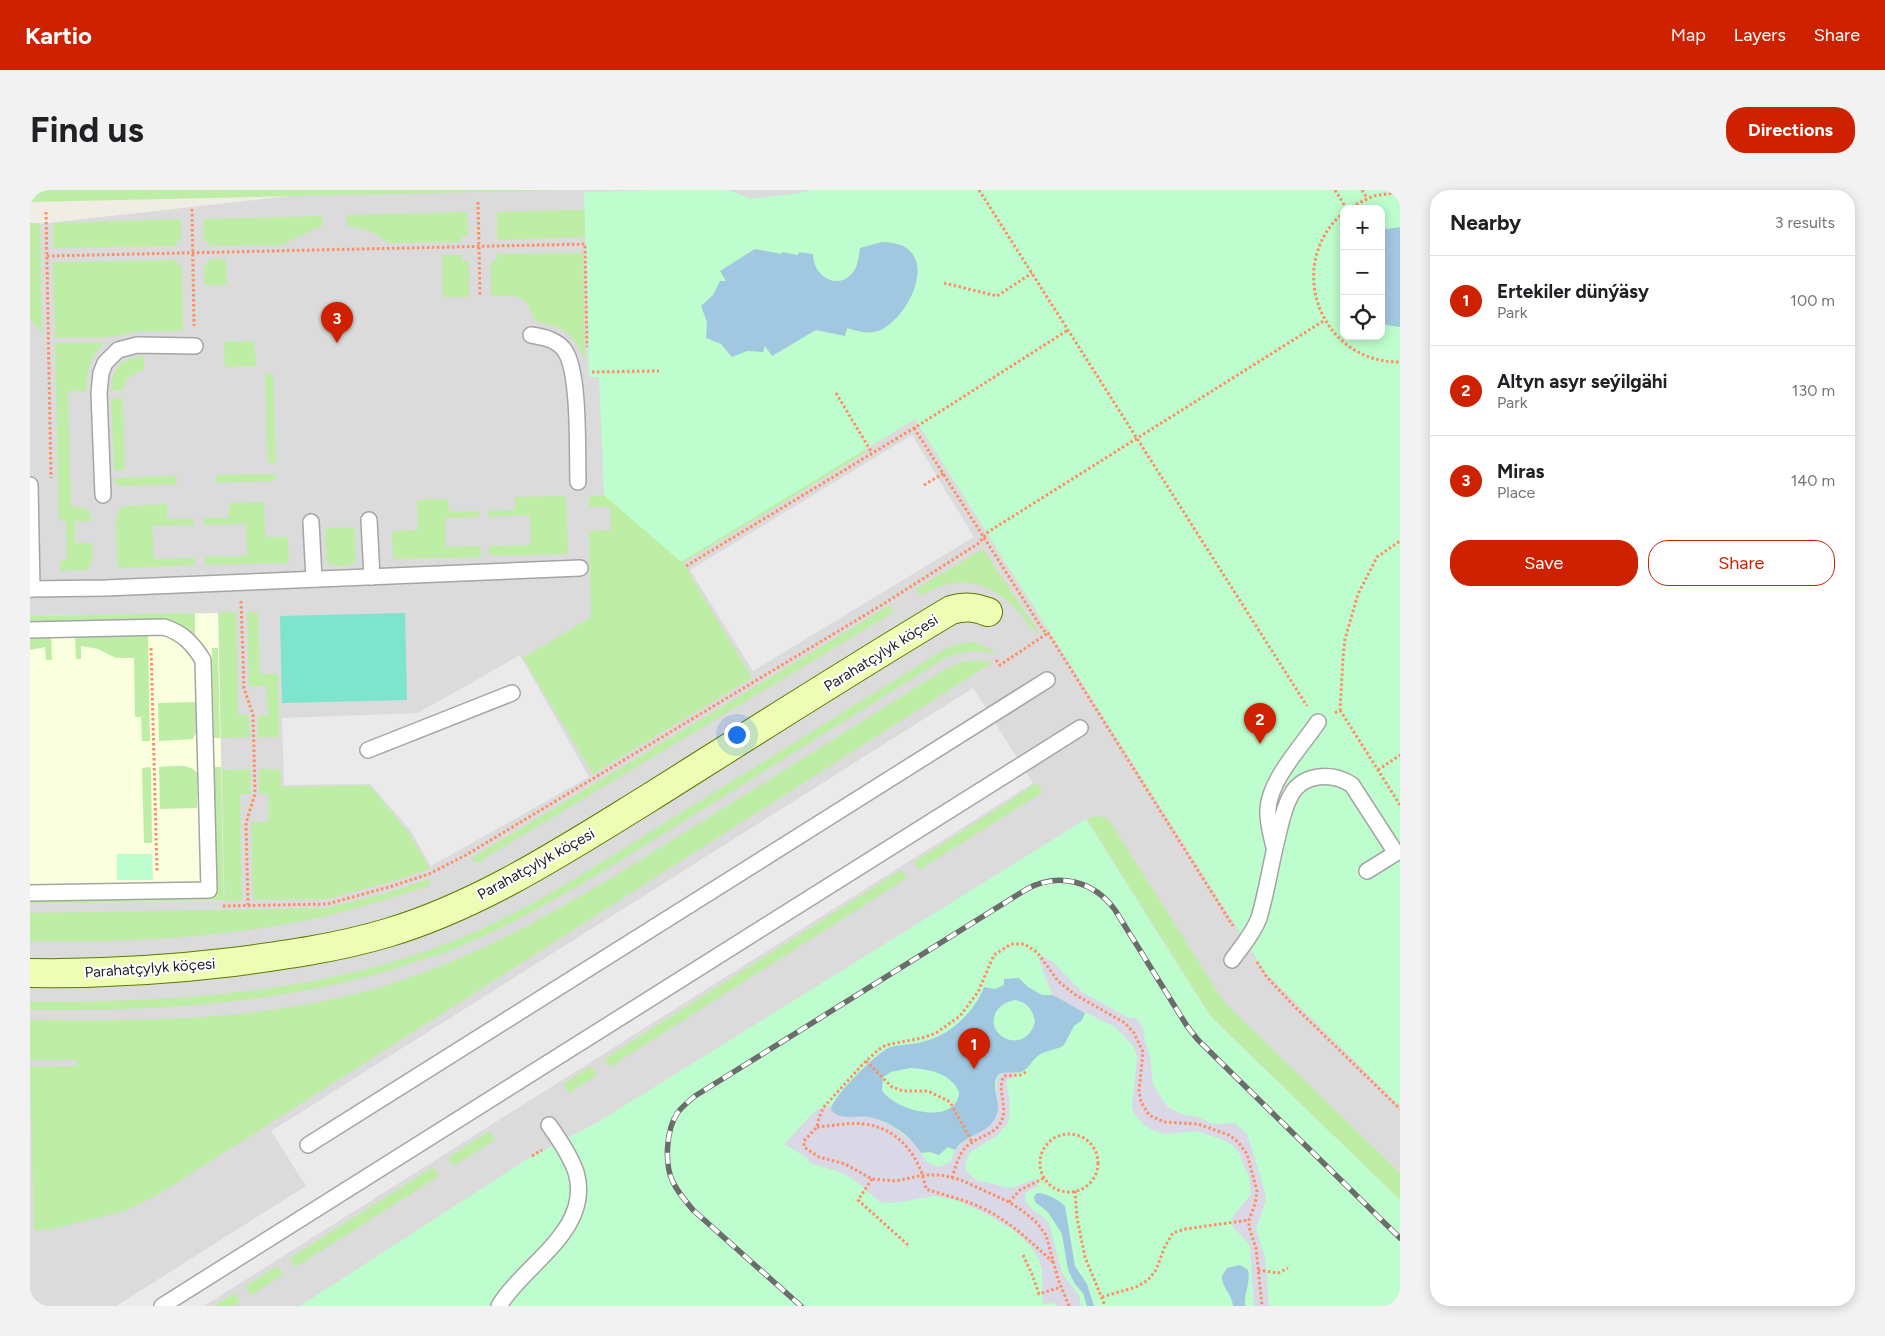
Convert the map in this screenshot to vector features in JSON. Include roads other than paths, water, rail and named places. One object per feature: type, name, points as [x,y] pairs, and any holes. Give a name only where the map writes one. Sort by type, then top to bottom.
[{"type":"street","name":"Parahatçylyk köçesi","points":[[30,973],[66,973],[196,966],[269,957],[333,947],[389,932],[425,919],[463,904],[504,884],[581,840],[951,610],[963,607],[976,608],[988,612]]},
{"type":"lane","points":[[531,335],[556,342],[565,351],[570,362],[575,383],[578,482]]},
{"type":"lane","points":[[103,495],[99,394],[104,363],[118,350],[137,345],[195,346]]},
{"type":"lane","points":[[30,485],[31,589],[241,583],[580,568]]},
{"type":"lane","points":[[369,520],[372,577]]},
{"type":"lane","points":[[311,522],[314,580]]},
{"type":"lane","points":[[30,630],[164,627],[172,629],[190,641],[203,660],[208,890],[30,893]]},
{"type":"lane","points":[[308,1145],[1047,680]]},
{"type":"lane","points":[[368,750],[512,693]]},
{"type":"lane","points":[[1274,848],[1269,826],[1268,808],[1273,792],[1281,774],[1318,722]]},
{"type":"lane","points":[[162,1306],[1080,728]]},
{"type":"lane","points":[[1232,960],[1248,939],[1258,918],[1286,804],[1292,793],[1301,784],[1322,776],[1344,780],[1352,785],[1396,853],[1367,871]]},
{"type":"lane","points":[[499,1306],[509,1291],[561,1236],[576,1207],[578,1188],[575,1170],[549,1125]]},
{"type":"railway","points":[[801,1306],[693,1210],[677,1190],[670,1175],[667,1156],[671,1128],[678,1112],[695,1096],[1027,889],[1051,881],[1075,882],[1097,892],[1107,900],[1187,1026],[1198,1040],[1400,1238]]},
{"type":"place","name":"Miras","points":[[337,343]]},
{"type":"place","name":"Altyn asyr seýilgähi","points":[[1260,744]]},
{"type":"place","name":"Ertekiler dünýäsy","points":[[974,1069]]}]
